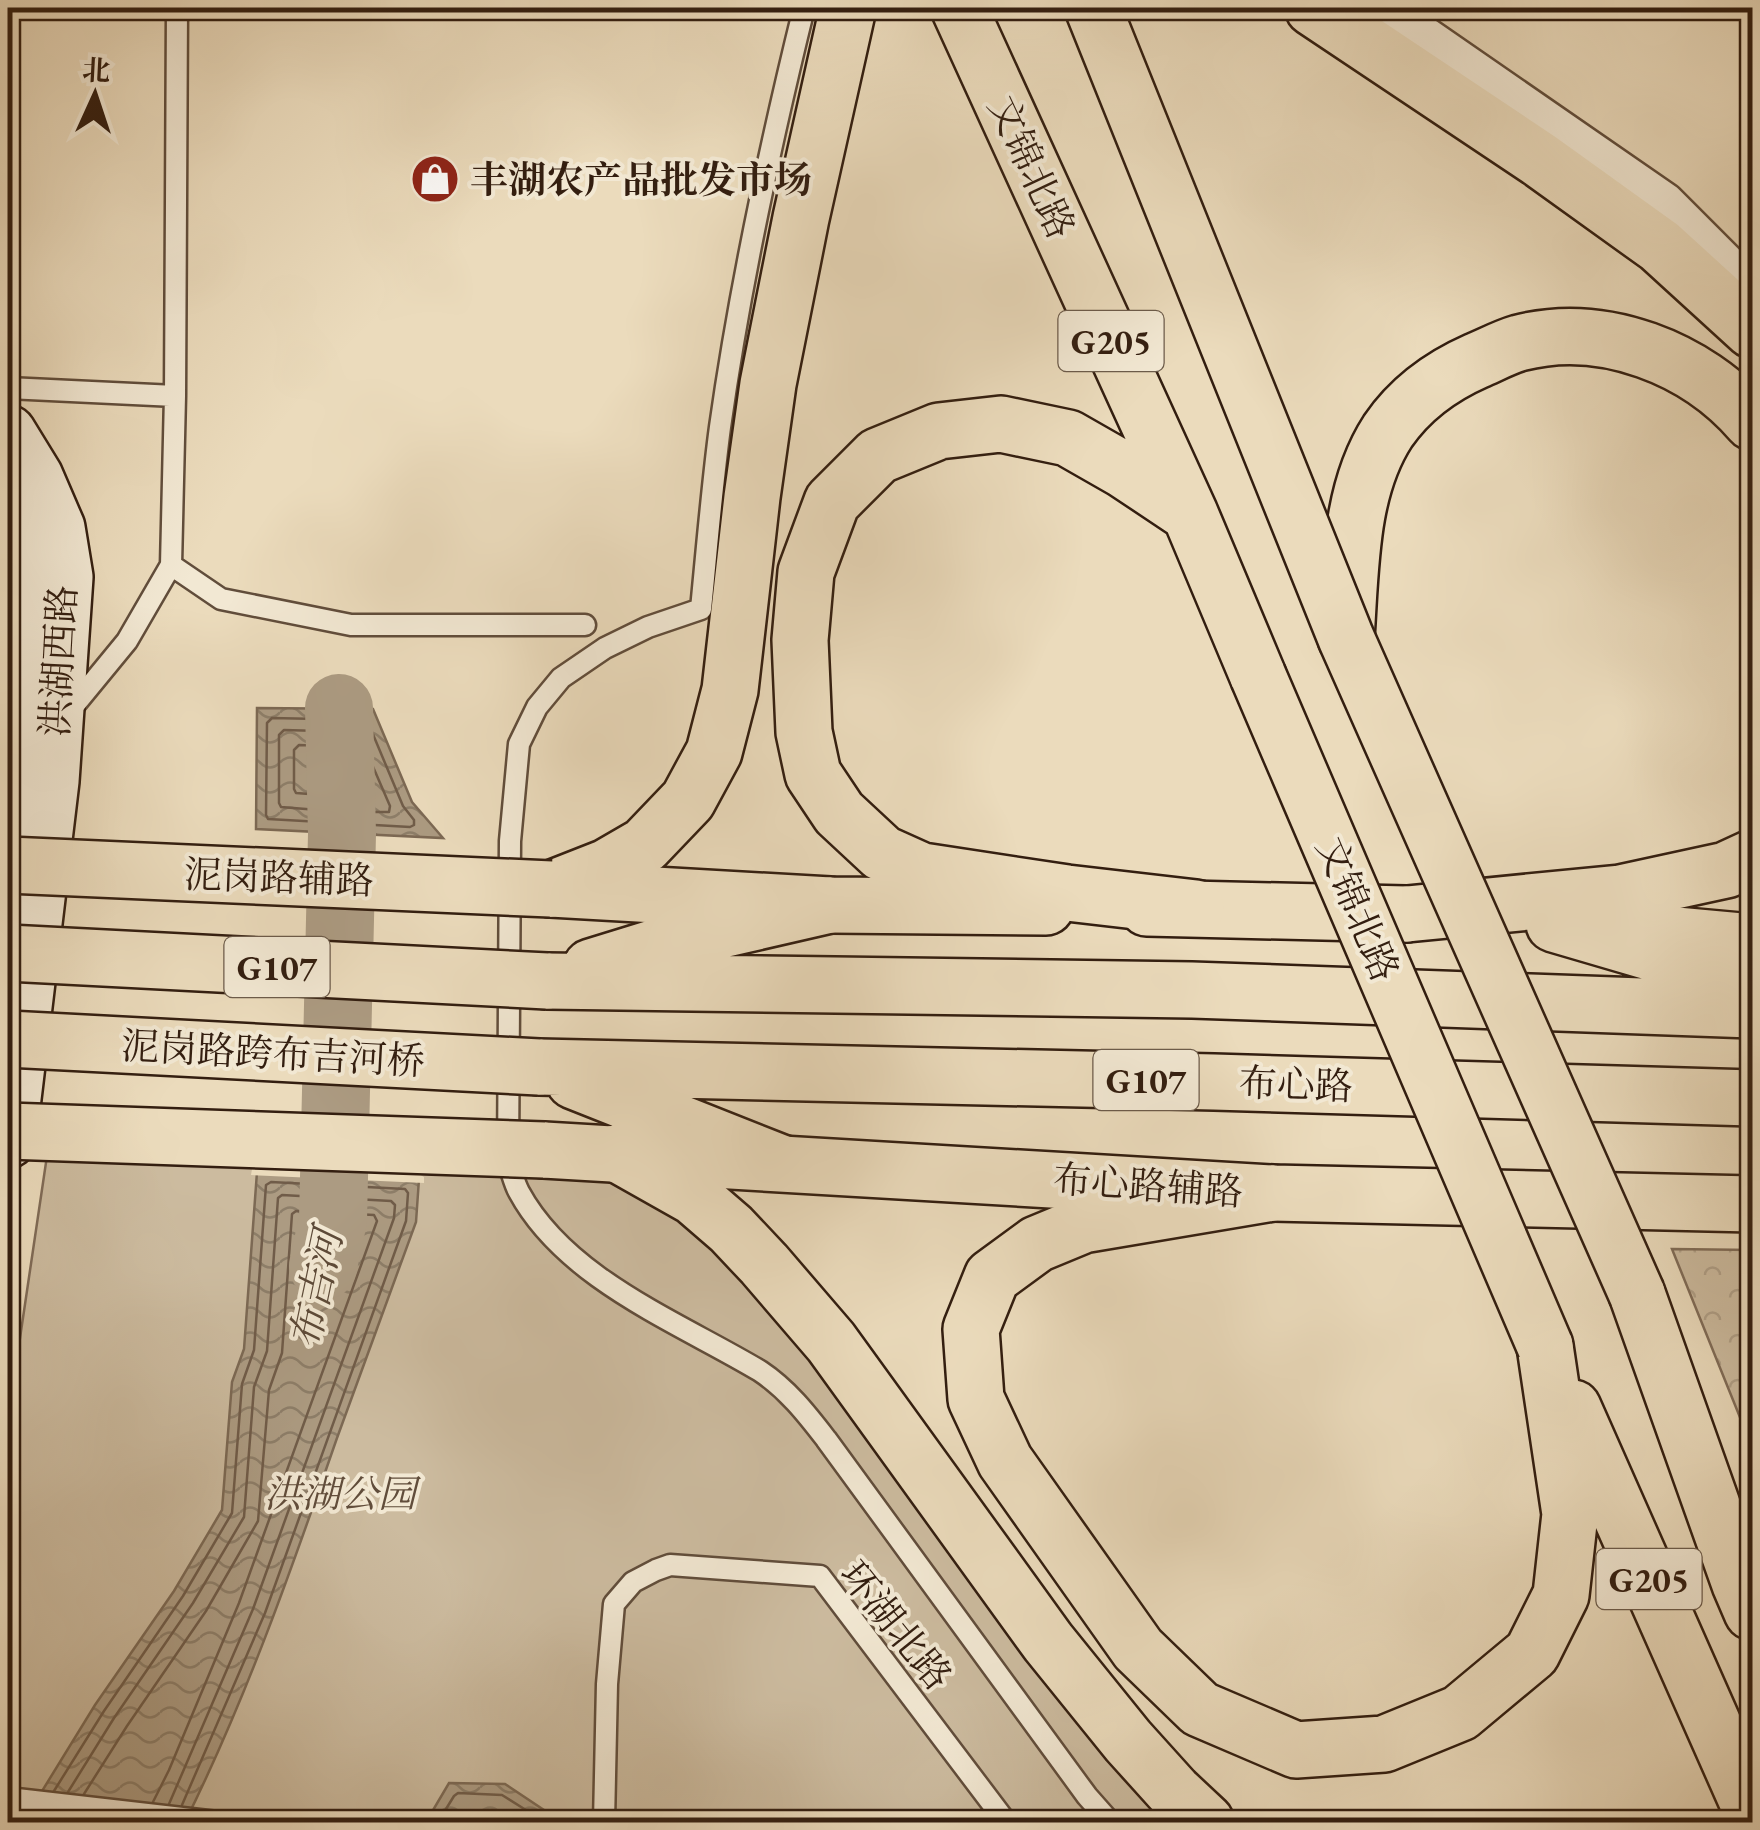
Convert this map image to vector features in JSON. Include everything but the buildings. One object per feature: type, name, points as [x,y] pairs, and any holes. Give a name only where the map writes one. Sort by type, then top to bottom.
[{"type":"main road","points":[[551,889],[607,867],[645,845],[688,800],[714,752],[730,690],[768,384],[848,8]]},
{"type":"main road","name":"文锦北路","points":[[959,8],[1190,514],[1545,1346],[1752,1812]]},
{"type":"main road","name":"G205","points":[[1093,8],[1346,638],[1637,1294],[1748,1599]]},
{"type":"main road","points":[[1313,8],[1523,148],[1645,236],[1752,330]]},
{"type":"main road","points":[[1346,638],[1353,541],[1368,476],[1388,431],[1427,390],[1454,371],[1519,343],[1596,338],[1640,346],[1682,366],[1710,384],[1752,422]]},
{"type":"main road","points":[[1190,514],[1068,438],[1001,424],[939,431],[878,456],[832,502],[806,572],[800,640],[804,732],[813,774],[839,813],[882,853],[922,870],[1196,908]]},
{"type":"main road","name":"洪湖西路","points":[[8,433],[35,476],[57,528],[65,577],[56,728],[8,1140]]},
{"type":"main road","name":"洪湖西路","points":[[8,531],[20,601],[16,726],[8,789]]},
{"type":"main road","points":[[1407,914],[1620,892],[1726,870],[1752,858]]},
{"type":"main road","name":"泥岗路辅路","points":[[8,866],[551,889]]},
{"type":"main road","points":[[551,889],[830,905],[1407,914],[1752,942]]},
{"type":"main road","points":[[547,981],[682,939],[830,905]]},
{"type":"main road","points":[[1554,924],[1752,982]]},
{"type":"main road","name":"G107","points":[[8,953],[547,981],[1192,990],[1752,1010]]},
{"type":"main road","name":"泥岗路跨布吉河桥","points":[[8,1039],[539,1067]]},
{"type":"main road","points":[[539,1067],[780,1162]]},
{"type":"main road","name":"布心路","points":[[539,1067],[1752,1098]]},
{"type":"main road","name":"布心路辅路","points":[[8,1131],[616,1153],[1273,1193],[1752,1204]]},
{"type":"main road","points":[[616,1153],[694,1196],[764,1264],[831,1342],[1048,1642],[1128,1741],[1206,1822]]},
{"type":"main road","points":[[1273,1193],[1083,1225],[1037,1244],[992,1277],[972,1329],[976,1398],[1005,1461],[1138,1648],[1200,1709],[1296,1750],[1384,1744],[1460,1713],[1532,1654],[1561,1595],[1570,1514],[1545,1346]]},
{"type":"street","points":[[1382,8],[1664,202],[1752,291]]},
{"type":"lane","points":[[56,728],[127,641],[171,565],[176,396],[177,8]]},
{"type":"lane","points":[[804,8],[770,145],[740,303],[720,428],[701,609],[648,626],[560,678],[538,707],[519,744],[510,841],[508,1162],[518,1191],[572,1256],[605,1283],[760,1371],[796,1400],[1110,1822]]},
{"type":"lane","points":[[8,388],[176,396]]},
{"type":"lane","points":[[171,565],[221,598],[351,625],[585,625]]},
{"type":"lane","name":"环湖北路","points":[[604,1822],[607,1684],[614,1604],[633,1582],[670,1566],[820,1576],[1006,1822]]},
{"type":"lane","points":[[8,1798],[217,1822]]},
{"type":"green space","name":"洪湖公园","points":[[48,1149],[657,1179],[746,1236],[1183,1822],[8,1822],[8,1419]]},
{"type":"green space","points":[[1672,1249],[1752,1250],[1752,1447]]},
{"type":"water","points":[[257,708],[373,709],[412,802],[443,838],[256,829]]},
{"type":"water","points":[[257,1172],[419,1179],[416,1222],[267,1633],[185,1822],[23,1822],[95,1705],[174,1591],[222,1510],[232,1382],[244,1349]]},
{"type":"water","points":[[449,1783],[505,1784],[557,1822],[426,1822]]},
{"type":"pier","points":[[256,1167],[419,1174],[424,1183],[251,1175]]},
{"type":"waterway","name":"布吉河","points":[[323,1266],[333,1220],[342,834],[339,708]]},
{"type":"place","name":"丰湖农产品批发市场","points":[[435,179]]}]
